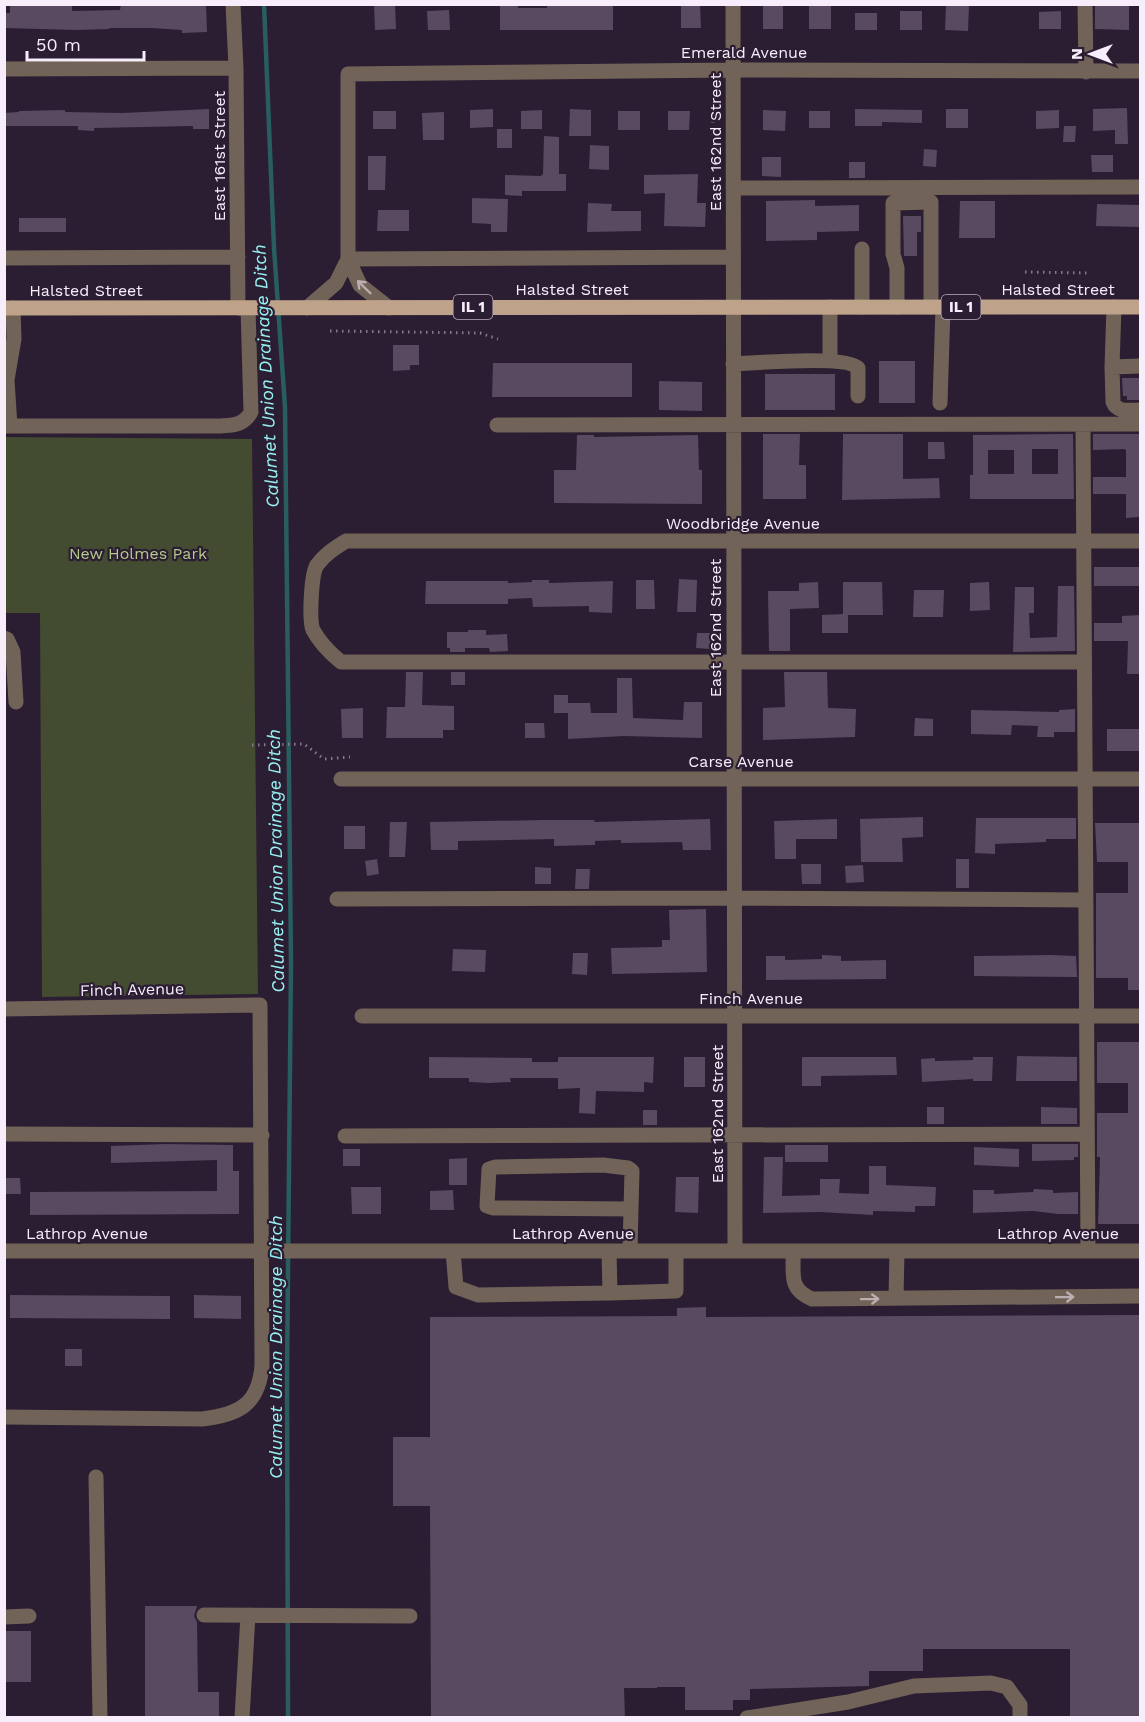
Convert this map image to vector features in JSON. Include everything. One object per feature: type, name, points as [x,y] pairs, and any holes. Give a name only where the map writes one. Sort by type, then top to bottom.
[{"type":"main road","name":"Halsted Street","points":[[9,308],[1140,307]]},
{"type":"street","name":"East 161st Street","points":[[7,426],[221,426],[241,423],[251,412],[238,257],[233,4]]},
{"type":"street","name":"East 162nd Street","points":[[733,4],[735,1251]]},
{"type":"street","points":[[1085,4],[1086,72]]},
{"type":"street","points":[[4,69],[236,68]]},
{"type":"street","name":"Emerald Avenue","points":[[348,259],[348,74],[733,70],[1140,71]]},
{"type":"street","points":[[733,188],[1140,188]]},
{"type":"street","points":[[897,307],[897,268],[893,254],[893,203],[931,202],[940,403]]},
{"type":"street","points":[[862,249],[862,307]]},
{"type":"street","name":"Halsted Street","points":[[4,258],[238,257]]},
{"type":"street","name":"Halsted Street","points":[[348,259],[733,257]]},
{"type":"street","points":[[307,308],[336,283],[348,259]]},
{"type":"street","points":[[348,259],[360,285],[389,308]]},
{"type":"street","points":[[830,307],[830,360]]},
{"type":"street","points":[[1114,307],[1113,402],[1119,410],[1140,410]]},
{"type":"street","points":[[7,426],[7,380],[14,339],[9,308]]},
{"type":"street","points":[[733,364],[830,360],[857,365],[858,396]]},
{"type":"street","points":[[1112,367],[1140,366]]},
{"type":"street","points":[[497,425],[1140,424]]},
{"type":"street","points":[[1083,425],[1088,1251]]},
{"type":"street","name":"Woodbridge Avenue","points":[[734,662],[341,662],[328,650],[312,627],[311,600],[315,567],[329,551],[346,541],[1140,541]]},
{"type":"street","points":[[4,638],[7,639],[14,652],[16,702]]},
{"type":"street","points":[[734,662],[1084,662]]},
{"type":"street","name":"Carse Avenue","points":[[341,779],[1140,779]]},
{"type":"street","points":[[337,899],[1086,900]]},
{"type":"street","name":"Finch Avenue","points":[[4,1009],[260,1005],[262,1136]]},
{"type":"street","name":"Finch Avenue","points":[[362,1016],[1140,1016]]},
{"type":"street","points":[[4,1134],[262,1136],[268,1251],[261,1377],[250,1402],[237,1412],[202,1419],[4,1417]]},
{"type":"street","points":[[345,1136],[1087,1134]]},
{"type":"street","points":[[630,1251],[632,1171],[628,1168],[603,1165],[495,1167],[487,1172],[488,1208],[631,1209]]},
{"type":"street","name":"Lathrop Avenue","points":[[4,1251],[1140,1251]]},
{"type":"street","points":[[453,1251],[456,1287],[478,1295],[676,1291],[676,1251]]},
{"type":"street","points":[[609,1251],[610,1293]]},
{"type":"street","points":[[897,1251],[897,1298]]},
{"type":"street","points":[[793,1252],[794,1284],[800,1294],[812,1299],[1140,1296]]},
{"type":"street","points":[[96,1477],[100,1718]]},
{"type":"street","points":[[204,1615],[410,1616]]},
{"type":"street","points":[[242,1718],[248,1615]]},
{"type":"street","points":[[4,1617],[29,1616]]},
{"type":"street","points":[[747,1718],[848,1702],[914,1686],[990,1683],[1007,1687],[1020,1705],[1020,1718]]},
{"type":"path","points":[[713,91],[713,175]]},
{"type":"path","points":[[1025,272],[1087,273]]},
{"type":"path","points":[[330,331],[480,333],[498,339]]},
{"type":"path","points":[[252,746],[304,744],[324,759],[350,757]]},
{"type":"green space","name":"New Holmes Park","points":[[5,437],[252,439],[258,994],[42,997],[40,613],[5,613]]},
{"type":"building","points":[[10,4],[72,4],[72,11],[120,10],[121,4],[206,4],[207,32],[182,33],[182,30],[151,28],[77,30],[4,28],[4,13],[10,13]]},
{"type":"building","points":[[374,4],[395,4],[396,29],[375,30]]},
{"type":"building","points":[[500,4],[518,4],[518,8],[547,8],[547,4],[613,4],[613,30],[500,30]]},
{"type":"building","points":[[681,4],[700,4],[701,28],[681,28]]},
{"type":"building","points":[[763,4],[783,4],[783,29],[763,29]]},
{"type":"building","points":[[818,4],[831,4],[831,29],[809,29],[809,6],[818,6]]},
{"type":"building","points":[[1108,4],[1129,6],[1129,30],[1095,29],[1095,6]]},
{"type":"building","points":[[946,5],[969,6],[968,31],[945,30]]},
{"type":"building","points":[[449,10],[450,30],[428,30],[427,11]]},
{"type":"building","points":[[900,11],[922,11],[922,30],[900,30]]},
{"type":"building","points":[[1061,11],[1061,29],[1039,29],[1039,12]]},
{"type":"building","points":[[855,13],[877,13],[877,30],[855,30]]},
{"type":"building","points":[[1127,108],[1128,144],[1115,144],[1115,130],[1093,131],[1093,109]]},
{"type":"building","points":[[209,109],[209,129],[193,129],[193,126],[94,128],[94,131],[78,130],[78,126],[4,126],[4,113],[19,111],[65,110],[65,112],[122,113]]},
{"type":"building","points":[[493,109],[493,127],[470,128],[470,110]]},
{"type":"building","points":[[570,109],[591,110],[591,136],[569,136]]},
{"type":"building","points":[[855,109],[922,110],[922,123],[882,122],[882,126],[855,126]]},
{"type":"building","points":[[946,109],[968,109],[968,128],[946,128]]},
{"type":"building","points":[[542,110],[542,129],[521,129],[521,111]]},
{"type":"building","points":[[763,110],[786,111],[785,131],[763,130]]},
{"type":"building","points":[[1059,110],[1059,128],[1036,129],[1036,111]]},
{"type":"building","points":[[373,111],[396,111],[396,129],[373,129]]},
{"type":"building","points":[[618,111],[640,111],[640,130],[618,130]]},
{"type":"building","points":[[668,111],[690,111],[689,130],[668,130]]},
{"type":"building","points":[[809,111],[830,111],[830,128],[809,128]]},
{"type":"building","points":[[444,112],[444,140],[423,140],[422,113]]},
{"type":"building","points":[[1064,126],[1076,126],[1075,142],[1063,142]]},
{"type":"building","points":[[497,129],[512,129],[512,148],[497,148]]},
{"type":"building","points":[[544,136],[559,137],[559,174],[566,174],[566,191],[522,191],[522,196],[505,195],[505,175],[541,176],[543,174]]},
{"type":"building","points":[[590,145],[609,146],[609,170],[589,169]]},
{"type":"building","points":[[924,149],[937,150],[936,167],[923,166]]},
{"type":"building","points":[[1091,155],[1113,155],[1113,172],[1092,172]]},
{"type":"building","points":[[368,156],[386,156],[385,190],[368,190]]},
{"type":"building","points":[[762,157],[781,157],[781,177],[762,176]]},
{"type":"building","points":[[849,162],[865,162],[865,178],[849,178]]},
{"type":"building","points":[[698,174],[697,203],[706,203],[705,227],[664,226],[665,193],[644,194],[644,175]]},
{"type":"building","points":[[472,198],[508,199],[507,232],[491,232],[491,224],[472,223]]},
{"type":"building","points":[[815,200],[815,206],[859,205],[859,231],[817,232],[817,240],[766,241],[766,201]]},
{"type":"building","points":[[960,201],[995,201],[995,238],[959,238]]},
{"type":"building","points":[[588,203],[612,204],[611,211],[641,211],[641,231],[587,232]]},
{"type":"building","points":[[1097,204],[1140,205],[1140,227],[1096,226]]},
{"type":"building","points":[[378,210],[409,210],[409,231],[377,231]]},
{"type":"building","points":[[903,216],[921,216],[921,232],[917,232],[917,256],[904,256]]},
{"type":"building","points":[[19,218],[66,218],[66,232],[19,232]]},
{"type":"building","points":[[393,345],[419,345],[419,365],[410,365],[410,370],[393,371]]},
{"type":"building","points":[[879,361],[915,361],[915,403],[879,403]]},
{"type":"building","points":[[493,363],[632,363],[632,397],[492,397]]},
{"type":"building","points":[[765,374],[835,374],[835,410],[765,410]]},
{"type":"building","points":[[1122,378],[1140,378],[1140,400],[1127,400],[1127,396],[1123,396]]},
{"type":"building","points":[[659,381],[702,382],[702,411],[659,410]]},
{"type":"building","points":[[763,434],[800,434],[799,465],[806,465],[806,499],[763,499]]},
{"type":"building","points":[[843,434],[903,434],[903,479],[939,478],[940,498],[842,500]]},
{"type":"building","points":[[1073,434],[1074,499],[970,499],[970,475],[973,475],[973,435]],"holes":[[[1032,449],[1058,449],[1058,474],[1032,474]],[[988,450],[1014,450],[1014,474],[988,474]]]},
{"type":"building","points":[[1093,434],[1140,434],[1140,517],[1126,518],[1126,494],[1093,494],[1093,477],[1126,477],[1126,451],[1125,449],[1093,450]]},
{"type":"building","points":[[577,435],[594,435],[594,437],[698,435],[699,470],[702,470],[702,504],[554,503],[554,470],[576,470]]},
{"type":"building","points":[[928,442],[944,442],[945,459],[928,459]]},
{"type":"building","points":[[1094,567],[1140,567],[1140,586],[1094,586]]},
{"type":"building","points":[[679,579],[697,580],[696,612],[677,612]]},
{"type":"building","points":[[532,580],[549,580],[549,583],[613,581],[612,613],[589,612],[589,606],[533,607],[532,598],[508,599],[508,604],[425,604],[426,581],[508,581],[508,583],[532,582]]},
{"type":"building","points":[[636,580],[654,580],[655,609],[636,609]]},
{"type":"building","points":[[818,582],[819,608],[790,609],[790,651],[769,651],[768,591],[799,591],[799,583]]},
{"type":"building","points":[[843,582],[882,582],[883,615],[848,615],[848,633],[822,633],[822,615],[843,614]]},
{"type":"building","points":[[989,582],[990,610],[970,611],[970,583]]},
{"type":"building","points":[[1058,586],[1074,586],[1075,651],[1013,652],[1015,587],[1034,587],[1034,613],[1029,613],[1030,638],[1057,637]]},
{"type":"building","points":[[914,590],[944,590],[943,617],[913,617]]},
{"type":"building","points":[[1140,615],[1140,674],[1127,674],[1128,641],[1094,641],[1094,623],[1122,623],[1122,616]]},
{"type":"building","points":[[468,630],[486,630],[486,635],[507,634],[508,651],[490,652],[489,648],[465,648],[465,652],[450,652],[450,648],[447,648],[447,632],[468,632]]},
{"type":"building","points":[[697,633],[711,633],[710,649],[696,648]]},
{"type":"building","points":[[406,672],[423,672],[422,705],[454,706],[454,730],[443,730],[443,738],[386,738],[387,707],[405,707]]},
{"type":"building","points":[[451,672],[465,672],[465,685],[451,685]]},
{"type":"building","points":[[784,672],[827,672],[828,708],[856,709],[855,737],[763,740],[763,708],[785,707]]},
{"type":"building","points":[[617,678],[632,678],[633,718],[683,720],[684,702],[702,702],[702,738],[624,736],[568,739],[568,713],[554,713],[554,695],[568,695],[568,703],[590,703],[591,713],[617,713]]},
{"type":"building","points":[[363,708],[363,738],[342,738],[341,709]]},
{"type":"building","points":[[1075,709],[1075,732],[1054,732],[1054,737],[1037,737],[1038,726],[1012,725],[1011,735],[971,734],[971,710],[1059,712],[1059,710]]},
{"type":"building","points":[[915,718],[933,719],[933,736],[914,736]]},
{"type":"building","points":[[525,723],[544,723],[545,738],[525,738]]},
{"type":"building","points":[[1107,729],[1140,729],[1140,751],[1107,751]]},
{"type":"building","points":[[923,817],[923,837],[902,838],[903,862],[861,862],[860,819]]},
{"type":"building","points":[[976,818],[1076,818],[1076,839],[1046,839],[1046,842],[995,844],[995,854],[975,853]]},
{"type":"building","points":[[710,819],[711,850],[683,850],[682,842],[621,843],[621,840],[595,841],[595,845],[554,846],[554,839],[458,841],[458,850],[431,850],[430,822]]},
{"type":"building","points":[[837,819],[837,839],[796,839],[796,859],[775,859],[774,821]]},
{"type":"building","points":[[390,822],[407,822],[405,857],[389,857]]},
{"type":"building","points":[[1095,823],[1140,823],[1140,990],[1128,990],[1128,978],[1096,978],[1096,893],[1128,893],[1128,862],[1097,862]]},
{"type":"building","points":[[344,826],[365,826],[365,849],[344,849]]},
{"type":"building","points":[[377,859],[379,874],[367,876],[365,861]]},
{"type":"building","points":[[956,859],[969,859],[969,888],[956,888]]},
{"type":"building","points":[[801,864],[821,864],[821,884],[802,884]]},
{"type":"building","points":[[863,865],[864,882],[846,883],[845,866]]},
{"type":"building","points":[[535,867],[551,868],[551,884],[535,884]]},
{"type":"building","points":[[576,869],[590,869],[589,889],[575,889]]},
{"type":"building","points":[[706,909],[707,972],[612,974],[611,948],[662,947],[662,940],[670,940],[669,910]]},
{"type":"building","points":[[453,949],[486,950],[485,972],[452,971]]},
{"type":"building","points":[[573,953],[588,953],[587,975],[572,974]]},
{"type":"building","points":[[822,955],[841,956],[841,961],[886,960],[886,979],[766,980],[766,956],[785,956],[785,960],[822,959]]},
{"type":"building","points":[[974,956],[1076,956],[1077,977],[974,976]]},
{"type":"building","points":[[1097,1042],[1140,1042],[1140,1224],[1098,1224],[1100,1157],[1097,1157],[1097,1113],[1128,1113],[1128,1083],[1097,1083]]},
{"type":"building","points":[[1017,1056],[1077,1057],[1077,1081],[1016,1081]]},
{"type":"building","points":[[429,1057],[532,1058],[532,1062],[558,1062],[558,1057],[654,1057],[653,1083],[644,1082],[644,1092],[596,1091],[595,1114],[579,1113],[580,1088],[558,1089],[558,1078],[510,1078],[511,1082],[489,1083],[469,1082],[469,1078],[429,1078]]},
{"type":"building","points":[[684,1057],[705,1057],[705,1087],[684,1087]]},
{"type":"building","points":[[802,1057],[896,1057],[897,1075],[821,1076],[821,1086],[802,1086]]},
{"type":"building","points":[[973,1057],[993,1057],[992,1081],[973,1081],[973,1079],[922,1082],[921,1059],[973,1060]]},
{"type":"building","points":[[927,1107],[944,1107],[944,1124],[927,1124]]},
{"type":"building","points":[[1041,1107],[1077,1108],[1077,1124],[1041,1124]]},
{"type":"building","points":[[643,1110],[657,1110],[657,1125],[643,1125]]},
{"type":"building","points":[[1032,1144],[1078,1144],[1078,1157],[1074,1157],[1074,1160],[1032,1161]]},
{"type":"building","points":[[233,1145],[233,1171],[239,1171],[239,1214],[30,1215],[30,1192],[217,1191],[217,1160],[111,1163],[111,1146]]},
{"type":"building","points":[[785,1145],[828,1145],[828,1162],[785,1162]]},
{"type":"building","points":[[974,1147],[1019,1149],[1019,1167],[974,1165]]},
{"type":"building","points":[[343,1149],[360,1149],[360,1166],[343,1166]]},
{"type":"building","points":[[764,1157],[783,1157],[782,1196],[820,1195],[820,1179],[840,1179],[839,1193],[869,1194],[869,1166],[886,1166],[886,1185],[936,1187],[935,1206],[915,1206],[915,1212],[873,1211],[873,1215],[820,1212],[763,1213]]},
{"type":"building","points":[[467,1158],[467,1185],[449,1185],[449,1159]]},
{"type":"building","points":[[676,1177],[699,1177],[698,1213],[675,1212]]},
{"type":"building","points":[[4,1178],[20,1178],[21,1194],[4,1194]]},
{"type":"building","points":[[351,1187],[381,1187],[381,1214],[352,1214]]},
{"type":"building","points":[[1034,1189],[1053,1190],[1053,1193],[1078,1192],[1078,1214],[1033,1211],[973,1213],[973,1190],[994,1190],[994,1194],[1033,1192]]},
{"type":"building","points":[[453,1190],[454,1210],[430,1210],[430,1191]]},
{"type":"building","points":[[10,1295],[170,1296],[170,1319],[10,1318]]},
{"type":"building","points":[[194,1295],[241,1296],[241,1319],[194,1318]]},
{"type":"building","points":[[706,1307],[706,1317],[1140,1315],[1140,1718],[1070,1718],[1070,1649],[923,1649],[923,1671],[869,1671],[869,1686],[750,1689],[750,1700],[733,1700],[733,1710],[685,1710],[685,1687],[657,1687],[624,1688],[625,1718],[431,1718],[430,1506],[393,1506],[393,1437],[430,1437],[430,1317],[677,1316],[677,1308]]},
{"type":"building","points":[[65,1349],[82,1349],[82,1366],[65,1366]]},
{"type":"building","points":[[145,1606],[197,1606],[194,1616],[197,1622],[198,1692],[219,1692],[219,1718],[145,1718]]},
{"type":"building","points":[[4,1631],[31,1631],[31,1682],[4,1682]]},
{"type":"waterway","name":"Calumet Union Drainage Ditch","points":[[264,4],[274,248],[285,407],[291,963],[287,1374],[288,1718]]}]
